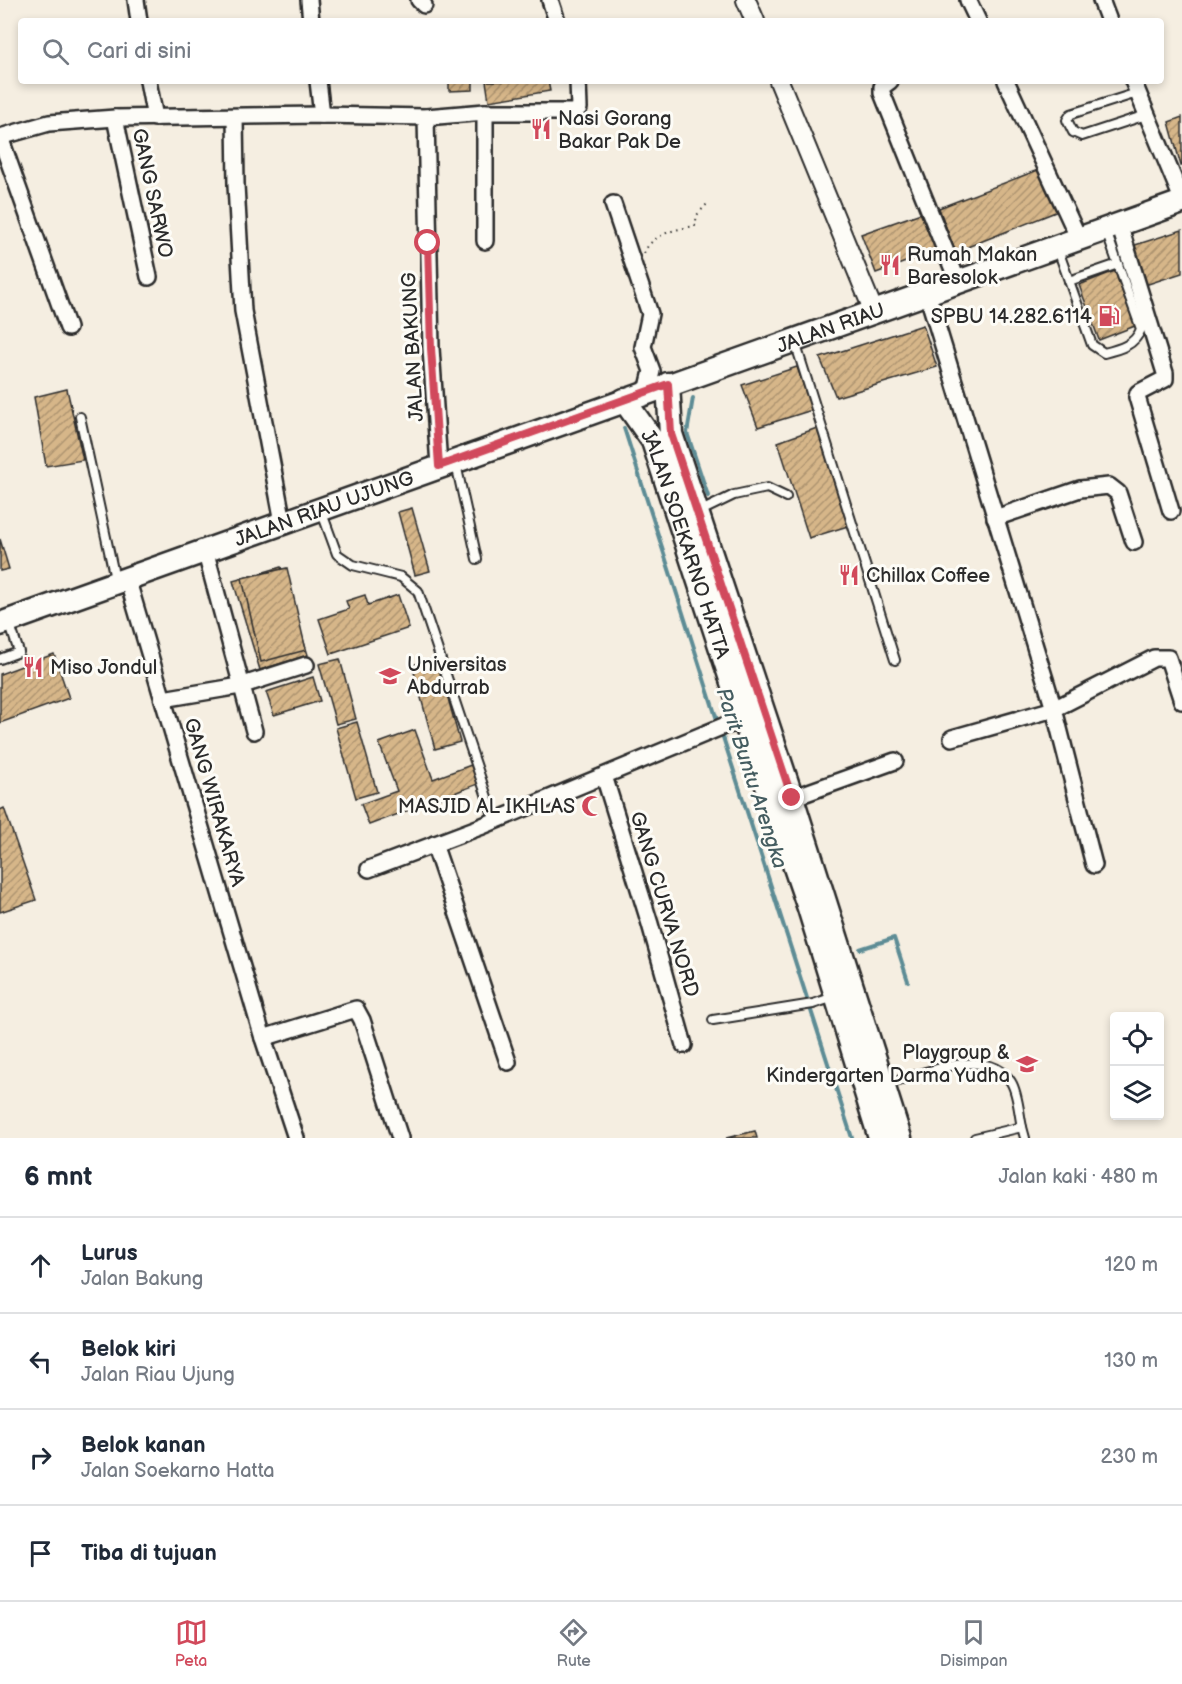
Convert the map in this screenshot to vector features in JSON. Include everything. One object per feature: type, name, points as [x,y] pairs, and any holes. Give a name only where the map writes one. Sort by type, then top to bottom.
[{"type":"main road","name":"JALAN RIAU","points":[[658,388],[1182,201]]},
{"type":"main road","name":"JALAN RIAU UJUNG","points":[[4,622],[658,388]]},
{"type":"main road","name":"JALAN SOEKARNO HATTA","points":[[658,388],[900,1138]]},
{"type":"main road","name":"JALAN SOEKARNO HATTA","points":[[624,400],[653,441],[735,724],[809,908],[880,1138]]},
{"type":"street","points":[[136,0],[139,18]]},
{"type":"street","points":[[309,0],[311,18]]},
{"type":"street","points":[[550,0],[556,18]]},
{"type":"street","points":[[746,0],[754,18]]},
{"type":"street","points":[[968,0],[977,18]]},
{"type":"street","points":[[1101,0],[1109,18]]},
{"type":"street","points":[[149,84],[155,118]]},
{"type":"street","points":[[318,84],[322,115]]},
{"type":"street","points":[[68,328],[0,137],[49,123],[115,118],[322,115],[426,117],[485,112],[573,112],[579,108],[578,84]]},
{"type":"street","points":[[781,84],[874,312]]},
{"type":"street","points":[[886,84],[882,87],[882,93],[958,282]]},
{"type":"street","points":[[1007,84],[1080,239]]},
{"type":"street","points":[[1135,87],[1182,201]]},
{"type":"street","points":[[485,112],[485,241]]},
{"type":"street","points":[[235,117],[236,185],[243,311],[283,522]]},
{"type":"street","name":"JALAN BAKUNG","points":[[426,117],[431,348],[447,463]]},
{"type":"street","name":"GANG SARWO","points":[[115,118],[149,277]]},
{"type":"street","points":[[613,204],[650,314],[643,347],[658,388]]},
{"type":"street","points":[[1112,227],[1165,373],[1162,381],[1138,393],[1137,397],[1171,511]]},
{"type":"street","points":[[927,293],[1054,709],[1094,865]]},
{"type":"street","points":[[995,519],[1080,489],[1109,486],[1118,493],[1134,542]]},
{"type":"street","points":[[205,550],[254,731]]},
{"type":"street","name":"GANG WIRAKARYA","points":[[121,580],[163,699],[263,1038],[296,1138]]},
{"type":"street","points":[[952,738],[1054,709],[1154,658],[1168,658],[1182,700]]},
{"type":"street","points":[[163,699],[240,686],[306,665]]},
{"type":"street","points":[[369,869],[735,724]]},
{"type":"street","points":[[792,798],[896,761]]},
{"type":"street","name":"GANG CURVA NORD","points":[[604,776],[684,1045]]},
{"type":"street","points":[[434,844],[508,1062]]},
{"type":"street","points":[[263,1038],[356,1009],[362,1020],[400,1138]]},
{"type":"lane","points":[[1135,87],[1071,114],[1067,120],[1073,132],[1082,136],[1146,115]]},
{"type":"lane","points":[[1057,247],[1092,345],[1104,353],[1120,349],[1133,342],[1141,329],[1118,264],[1112,227]]},
{"type":"lane","points":[[1069,281],[1118,264]]},
{"type":"lane","points":[[795,340],[895,660]]},
{"type":"lane","points":[[80,417],[121,580]]},
{"type":"lane","points":[[447,463],[477,559]]},
{"type":"lane","points":[[698,513],[734,495],[767,488],[786,497]]},
{"type":"lane","points":[[321,508],[337,554],[353,566],[401,577],[418,591],[495,821]]},
{"type":"lane","points":[[0,659],[19,652],[4,622]]},
{"type":"lane","points":[[713,1020],[813,1004],[835,997]]},
{"type":"lane","points":[[884,1085],[946,1066],[961,1064],[990,1066],[998,1069],[1011,1083],[1025,1138]]},
{"type":"lane","points":[[975,1138],[1022,1127]]},
{"type":"path","points":[[632,261],[642,256],[648,244],[660,236],[695,226],[697,215],[707,204]]},
{"type":"building","points":[[449,84],[473,84],[473,90],[449,91]]},
{"type":"building","points":[[486,84],[549,84],[550,91],[489,101]]},
{"type":"building","points":[[1182,117],[1182,166],[1181,166],[1169,122]]},
{"type":"building","points":[[1038,170],[1058,211],[955,252],[939,208]]},
{"type":"building","points":[[921,213],[938,250],[876,273],[861,234]]},
{"type":"building","points":[[1182,230],[1182,273],[1145,285],[1132,246]]},
{"type":"building","points":[[1115,271],[1135,326],[1099,340],[1079,285]]},
{"type":"building","points":[[923,325],[937,367],[836,397],[820,358]]},
{"type":"building","points":[[797,367],[812,410],[758,427],[742,385]]},
{"type":"building","points":[[67,389],[83,460],[46,466],[34,397]]},
{"type":"building","points":[[817,428],[848,526],[809,538],[778,442]]},
{"type":"building","points":[[412,508],[430,571],[415,575],[398,512]]},
{"type":"building","points":[[0,539],[9,569],[0,571]]},
{"type":"building","points":[[281,567],[308,655],[260,670],[233,581]]},
{"type":"building","points":[[287,568],[306,650],[261,662],[242,578]]},
{"type":"building","points":[[365,595],[368,605],[398,595],[409,628],[331,654],[319,619],[349,609],[346,601]]},
{"type":"building","points":[[54,654],[69,698],[0,723],[0,674]]},
{"type":"building","points":[[437,658],[460,742],[435,749],[412,665]]},
{"type":"building","points":[[340,659],[356,719],[336,724],[319,664]]},
{"type":"building","points":[[313,677],[320,701],[274,715],[266,692]]},
{"type":"building","points":[[357,722],[377,792],[356,798],[336,728]]},
{"type":"building","points":[[415,730],[433,779],[471,765],[478,784],[369,825],[361,804],[397,791],[379,743]]},
{"type":"building","points":[[4,808],[36,900],[0,912],[0,810]]},
{"type":"building","points":[[755,1131],[757,1138],[726,1138]]},
{"type":"waterway","points":[[693,398],[687,433],[708,496]]},
{"type":"waterway","name":"Parit Buntu Arengka","points":[[624,428],[718,723]]},
{"type":"waterway","name":"Parit Buntu Arengka","points":[[721,731],[852,1138]]},
{"type":"waterway","points":[[860,949],[894,938],[908,981]]},
{"type":"place","name":"Nasi Gorang Bakar Pak De","points":[[541,129]]},
{"type":"place","name":"Rumah Makan Baresolok","points":[[890,265]]},
{"type":"place","name":"SPBU 14.282.6114","points":[[1109,316]]},
{"type":"place","name":"Chillax Coffee","points":[[849,575]]},
{"type":"place","name":"Miso Jondul","points":[[33,667]]},
{"type":"place","name":"Universitas Abdurrab","points":[[390,676]]},
{"type":"place","name":"MASJID AL IKHLAS","points":[[592,806]]},
{"type":"place","name":"Playgroup & Kindergarten Darma Yudha","points":[[1027,1064]]},
{"type":"route","points":[[428,243],[431,348],[439,466],[668,384],[671,434],[792,798]]}]
